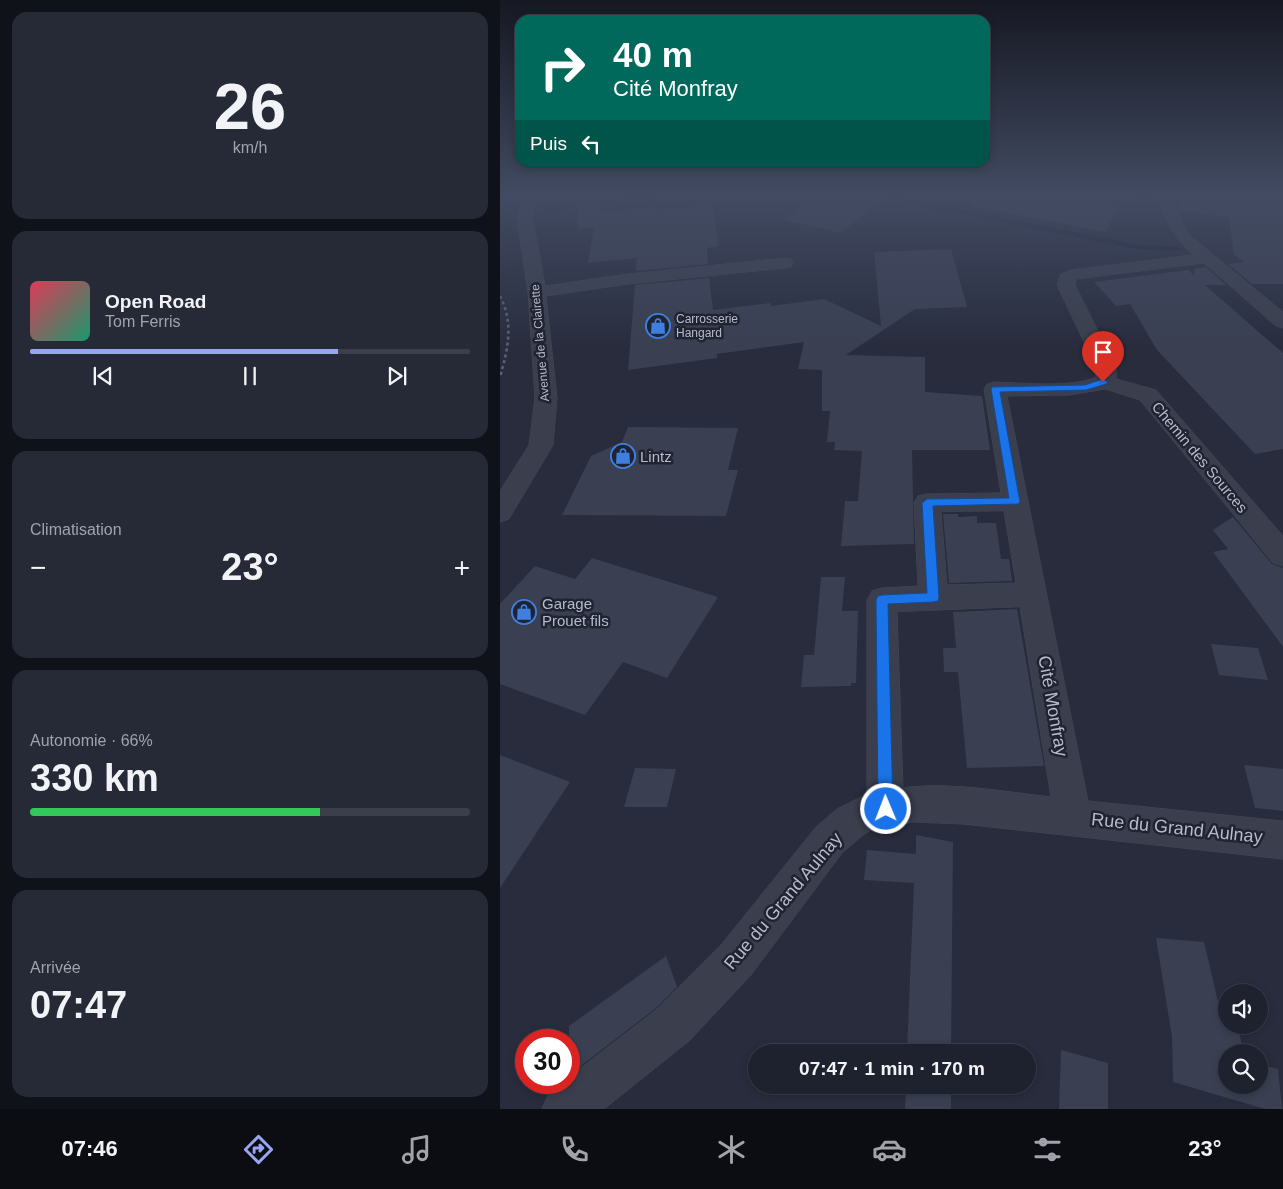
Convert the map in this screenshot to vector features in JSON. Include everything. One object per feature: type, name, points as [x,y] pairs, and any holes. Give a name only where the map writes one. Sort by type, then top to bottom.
[{"type":"street","name":"Avenue de la Clairette","points":[[500,512],[541,445],[546,398],[537,292],[530,246]]},
{"type":"street","points":[[1193,246],[1283,322]]},
{"type":"street","points":[[1103,382],[1107,376],[1106,367],[1068,289],[1067,278],[1076,274],[1207,258]]},
{"type":"street","points":[[537,292],[628,279],[784,263]]},
{"type":"street","name":"Cité Monfray","points":[[1073,817],[1014,502],[995,389],[1086,388],[1103,382]]},
{"type":"street","name":"Chemin des Sources","points":[[1103,382],[1148,395],[1283,555]]},
{"type":"street","points":[[933,597],[927,503],[1014,502]]},
{"type":"street","points":[[886,809],[882,600],[1032,594]]},
{"type":"street","name":"Rue du Grand Aulnay","points":[[566,1109],[673,1025],[736,960],[829,840],[850,822],[868,812],[914,804],[963,806],[1283,840]]},
{"type":"water","points":[[1121,246],[1178,247],[1184,250],[1164,251]]},
{"type":"building","points":[[591,246],[718,246],[707,248],[708,264],[636,271],[637,258],[588,263]]},
{"type":"building","points":[[1233,246],[1283,246],[1283,284],[1252,284],[1228,264],[1244,262],[1234,254]]},
{"type":"building","points":[[951,249],[967,307],[915,309],[846,355],[925,357],[925,392],[982,396],[990,450],[912,450],[914,544],[841,546],[845,501],[858,501],[862,451],[834,450],[835,442],[827,442],[830,411],[822,411],[822,370],[798,369],[804,342],[717,354],[717,358],[628,370],[635,285],[709,278],[713,310],[770,303],[771,306],[824,299],[881,326],[874,252]]},
{"type":"building","points":[[1206,267],[1226,285],[1205,285],[1283,353],[1283,449],[1255,454],[1157,350],[1130,304],[1116,306],[1094,282],[1188,270],[1195,276],[1194,269]]},
{"type":"building","points":[[628,427],[738,428],[728,470],[738,470],[726,516],[562,515],[591,456],[622,442]]},
{"type":"building","points":[[943,514],[958,514],[958,517],[977,516],[977,523],[996,523],[1001,559],[1009,559],[1012,581],[949,583]]},
{"type":"building","points":[[1233,517],[1272,564],[1283,568],[1283,647],[1213,552],[1228,549],[1213,530]]},
{"type":"building","points":[[592,558],[718,597],[667,678],[623,662],[585,715],[500,684],[500,604],[535,566],[575,579]]},
{"type":"building","points":[[821,577],[845,577],[842,611],[858,611],[856,683],[851,683],[851,686],[801,687],[804,655],[814,655]]},
{"type":"building","points":[[1017,609],[1044,766],[967,768],[958,672],[944,672],[943,648],[956,648],[953,612]]},
{"type":"building","points":[[1211,644],[1258,648],[1268,680],[1219,675]]},
{"type":"building","points":[[500,755],[570,782],[500,888]]},
{"type":"building","points":[[1244,765],[1283,769],[1283,811],[1255,808]]},
{"type":"building","points":[[635,768],[676,769],[667,807],[624,807]]},
{"type":"building","points":[[916,835],[953,842],[951,1044],[907,1044],[914,883],[864,880],[867,850],[916,854]]},
{"type":"building","points":[[1156,938],[1204,942],[1218,1002],[1218,1034],[1239,1034],[1242,1044],[1218,1044],[1218,1094],[1268,1094],[1268,1066],[1278,1069],[1282,1109],[1265,1109],[1173,1082],[1172,1037]]},
{"type":"building","points":[[666,956],[677,987],[656,1008],[580,1067],[580,1029],[569,1029],[569,1026]]},
{"type":"building","points":[[1061,1050],[1108,1063],[1108,1109],[1059,1109]]},
{"type":"building","points":[[906,1094],[951,1094],[951,1109],[905,1109]]},
{"type":"railway","points":[[500,296],[507,316],[508,326],[507,346],[500,377]]},
{"type":"place","name":"Carrosserie Hangard","points":[[658,326]]},
{"type":"place","name":"Lintz","points":[[623,456]]},
{"type":"place","name":"Garage Prouet fils","points":[[524,612]]},
{"type":"route","points":[[886,809],[882,600],[933,597],[927,503],[1014,502],[995,389],[1086,388],[1103,382]]}]
